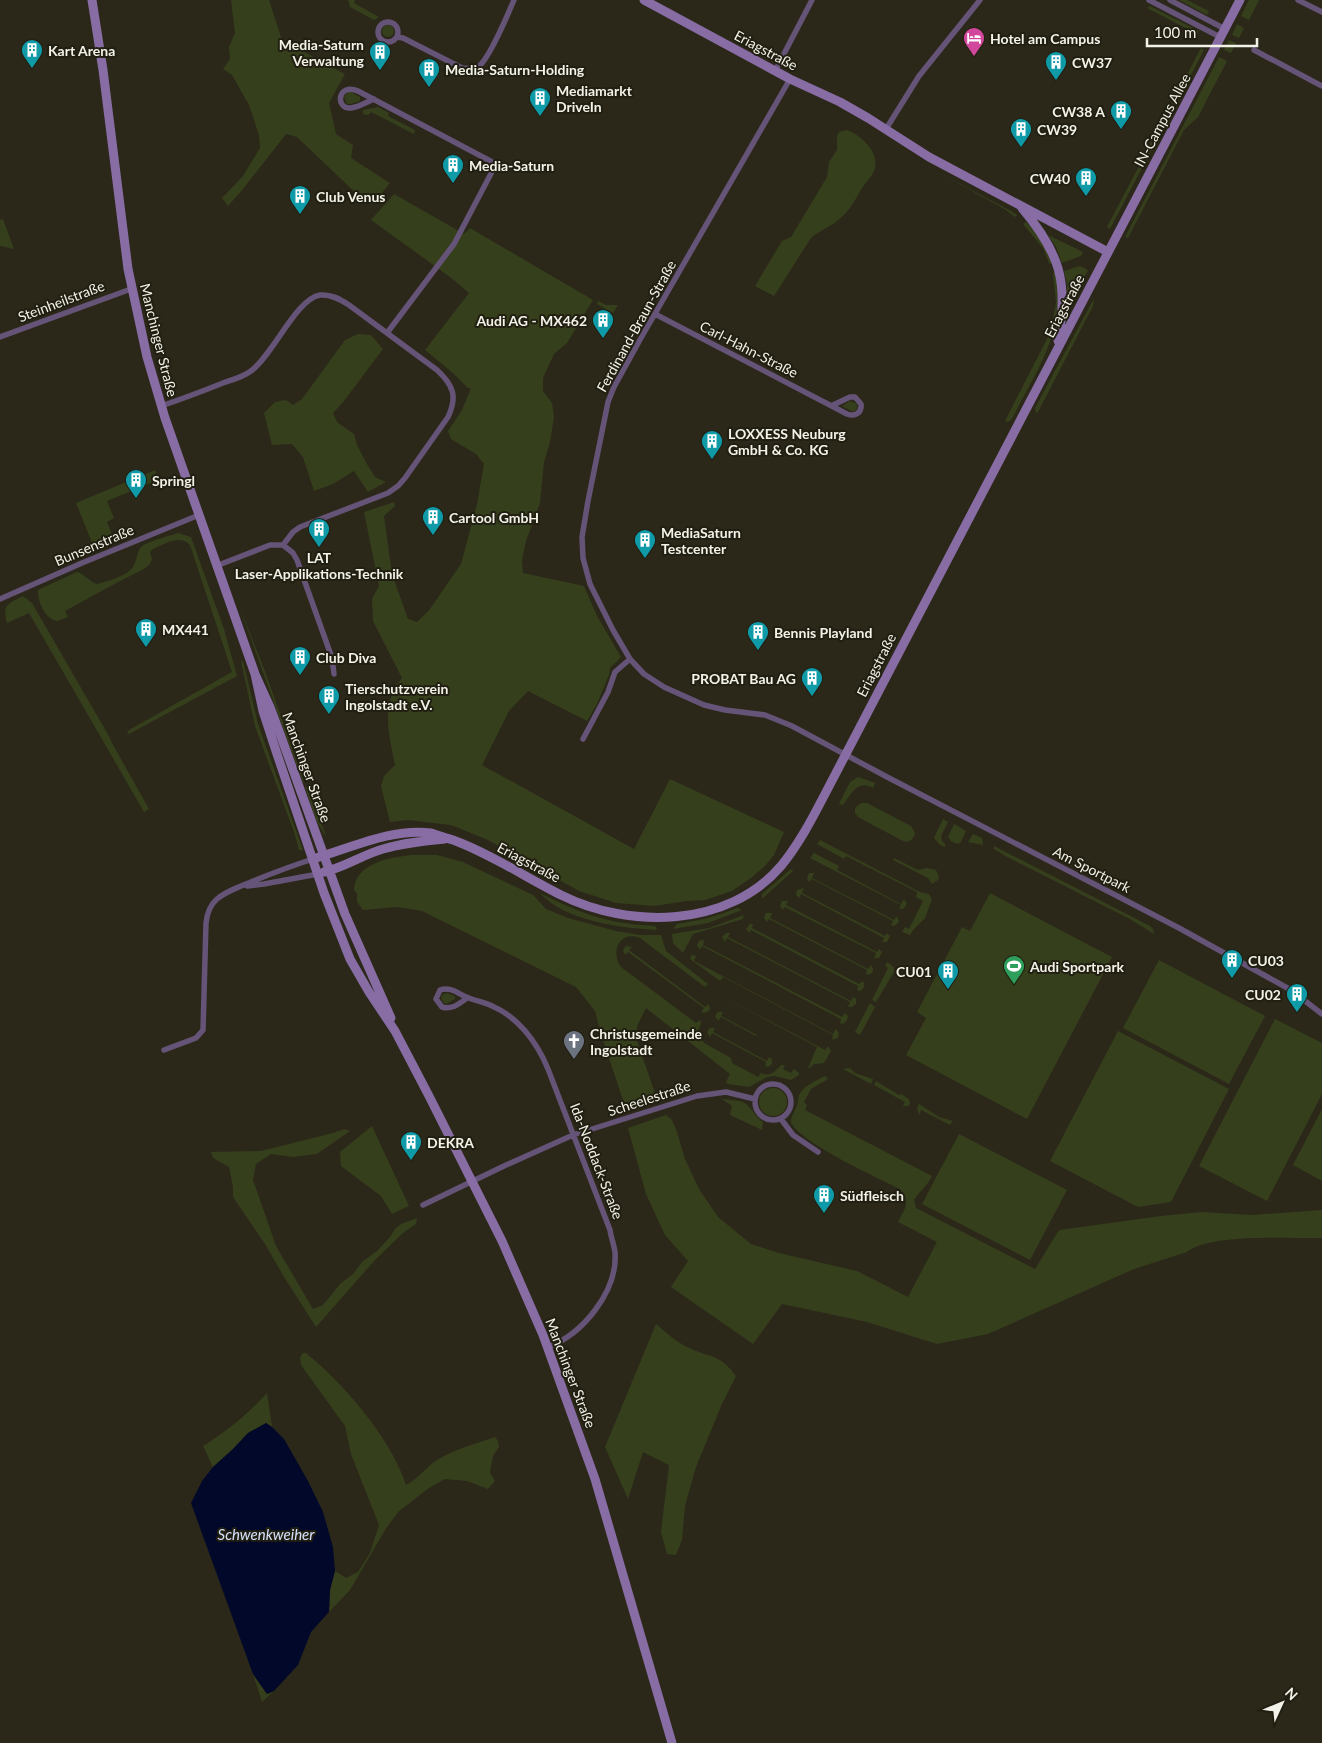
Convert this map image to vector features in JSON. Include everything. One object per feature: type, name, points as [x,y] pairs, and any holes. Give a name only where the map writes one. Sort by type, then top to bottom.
[{"type":"street","name":"Manchinger Straße","points":[[92,0],[103,66],[131,289],[147,357],[161,406],[254,674],[270,736],[333,918],[350,959],[395,1032],[472,1181],[512,1262],[548,1347],[595,1479],[672,1743]]},
{"type":"street","points":[[397,37],[403,38],[462,68],[477,68],[487,55],[514,0]]},
{"type":"street","name":"Eriagstraße","points":[[313,859],[391,835],[432,834],[486,854],[562,896],[597,910],[633,917],[666,918],[716,908],[744,896],[757,887],[781,866],[799,840],[846,754],[1108,252],[929,157],[840,102],[790,79],[644,0]]},
{"type":"street","points":[[775,71],[812,0]]},
{"type":"street","points":[[886,129],[919,76],[980,0]]},
{"type":"street","points":[[1149,0],[1222,33]]},
{"type":"street","points":[[1170,0],[1222,33]]},
{"type":"street","name":"IN-Campus Allee","points":[[1108,252],[1240,0]]},
{"type":"street","points":[[1298,0],[1322,12]]},
{"type":"street","points":[[1254,50],[1322,86]]},
{"type":"street","name":"Ferdinand-Braun-Straße","points":[[790,79],[614,387],[608,402],[589,493],[582,537],[583,558],[590,584],[613,630],[630,659],[644,674],[690,700],[725,710],[765,714],[846,754]]},
{"type":"street","points":[[374,99],[348,109],[343,106],[340,96],[344,92],[353,89],[374,99],[496,164],[454,244],[387,333]]},
{"type":"street","points":[[1018,204],[1044,237],[1059,268],[1063,304],[1056,351]]},
{"type":"street","name":"Steinheilstraße","points":[[0,337],[131,289]]},
{"type":"street","points":[[161,406],[253,370],[266,356],[302,307],[312,298],[328,295],[339,298],[437,370],[448,382],[452,388],[454,398],[448,417],[398,486],[388,492],[300,527],[293,532],[283,545]]},
{"type":"street","name":"Carl-Hahn-Straße","points":[[655,314],[852,416],[856,415],[862,408],[859,400],[855,397],[850,397],[833,405]]},
{"type":"street","name":"Bunsenstraße","points":[[0,599],[199,515]]},
{"type":"street","points":[[216,566],[270,545],[283,545],[293,553],[332,658],[334,674]]},
{"type":"street","points":[[583,739],[608,692],[615,672],[630,659]]},
{"type":"street","name":"Manchinger Straße","points":[[254,674],[270,707],[345,914],[384,999],[395,1032]]},
{"type":"street","name":"Am Sportpark","points":[[846,754],[1179,928],[1291,990],[1322,1014]]},
{"type":"street","name":"Eriagstraße","points":[[318,874],[382,850],[405,844],[448,839]]},
{"type":"street","points":[[164,1050],[193,1040],[201,1033],[203,1026],[207,914],[217,899],[261,877],[313,859],[320,867],[329,871]]},
{"type":"street","points":[[240,886],[264,884],[318,874]]},
{"type":"street","name":"Ida-Noddack-Straße","points":[[467,998],[458,1005],[448,1008],[442,1007],[436,999],[440,990],[447,989],[504,1012],[530,1036],[544,1058],[610,1230],[615,1253],[612,1277],[604,1298],[591,1316],[573,1333],[548,1347]]},
{"type":"street","points":[[779,1084],[785,1088],[791,1098],[792,1105],[790,1110],[781,1119],[771,1120],[761,1116],[755,1105],[757,1093],[767,1085],[779,1084]]},
{"type":"street","name":"Scheelestraße","points":[[423,1205],[527,1155],[573,1136],[697,1096],[726,1092],[755,1099]]},
{"type":"street","points":[[781,1119],[793,1135],[818,1152]]},
{"type":"green space","points":[[231,0],[269,0],[282,40],[345,74],[329,103],[336,134],[353,145],[351,158],[390,183],[373,204],[369,204],[362,199],[297,137],[286,134],[228,206],[222,198],[243,176],[260,148],[259,135],[249,105],[232,75],[223,69],[230,59],[229,47],[235,33]]},
{"type":"green space","points":[[348,0],[355,0],[354,3],[379,17],[374,20],[350,7]]},
{"type":"green space","points":[[1179,0],[1187,0],[1209,11],[1207,15]]},
{"type":"green space","points":[[1249,0],[1259,0],[1249,20],[1241,16]]},
{"type":"green space","points":[[1150,6],[1199,31],[1197,34],[1147,8]]},
{"type":"green space","points":[[1237,24],[1244,28],[1239,38],[1232,35]]},
{"type":"green space","points":[[386,25],[390,25],[394,31],[390,37],[386,37],[382,33],[382,29]]},
{"type":"green space","points":[[1229,40],[1236,43],[1231,53],[1224,50]]},
{"type":"green space","points":[[1201,48],[1204,50],[1110,229],[1107,227]]},
{"type":"green space","points":[[1219,57],[1227,61],[1198,117],[1184,130],[1128,238],[1125,237]]},
{"type":"green space","points":[[348,92],[360,97],[360,101],[347,104],[344,97]]},
{"type":"green space","points":[[378,107],[389,113],[388,116],[415,130],[414,134],[371,112],[368,115],[363,114],[363,110]]},
{"type":"green space","points":[[847,130],[859,136],[869,146],[875,158],[874,171],[851,207],[837,221],[811,238],[774,296],[755,286],[782,241],[791,237],[827,177],[829,162],[837,150],[837,136],[839,132]]},
{"type":"green space","points":[[940,173],[1011,211],[1017,215],[1015,217]]},
{"type":"green space","points":[[394,194],[464,234],[470,228],[593,300],[567,343],[554,354],[543,378],[543,391],[552,403],[554,417],[550,442],[544,462],[540,503],[526,541],[522,560],[523,573],[584,586],[597,616],[621,657],[610,668],[597,704],[587,721],[528,691],[509,711],[482,765],[634,849],[670,779],[784,832],[774,855],[765,866],[732,891],[705,900],[654,906],[616,903],[579,891],[488,840],[451,825],[408,820],[390,822],[381,786],[384,776],[395,765],[388,720],[391,698],[402,678],[373,621],[372,599],[379,586],[364,512],[394,502],[395,506],[384,516],[392,574],[408,619],[417,622],[430,609],[461,564],[477,504],[484,464],[476,454],[451,439],[448,431],[462,410],[471,388],[468,388],[425,350],[469,293],[371,220]]},
{"type":"green space","points":[[3,219],[14,249],[0,246],[0,220]]},
{"type":"green space","points":[[1026,222],[1045,248],[1053,265],[1049,263],[1043,248],[1023,224]]},
{"type":"green space","points":[[1048,235],[1083,252],[1081,256],[1062,263],[1056,247]]},
{"type":"green space","points":[[1080,266],[1088,270],[1067,312],[1067,284],[1064,271]]},
{"type":"green space","points":[[1056,272],[1059,292],[1058,312],[1054,330],[1040,366],[1012,419],[1008,422],[1005,421],[1050,333],[1056,303],[1053,273]]},
{"type":"green space","points":[[1094,300],[1093,306],[1036,413],[1035,408]]},
{"type":"green space","points":[[598,301],[606,305],[618,305],[613,313],[597,304]]},
{"type":"green space","points":[[358,334],[371,335],[383,349],[333,413],[337,422],[354,434],[357,445],[375,477],[386,482],[368,492],[354,471],[333,484],[314,491],[303,457],[292,444],[272,445],[264,413],[275,402],[286,400],[293,405],[302,399],[345,340]]},
{"type":"green space","points":[[850,401],[857,404],[857,409],[853,412],[842,406]]},
{"type":"green space","points":[[155,470],[158,480],[107,501],[114,518],[107,522],[115,542],[95,550],[76,503]]},
{"type":"green space","points":[[178,533],[191,537],[224,629],[237,676],[127,735],[129,730],[232,672],[190,545],[177,540],[153,549],[150,552],[152,559],[150,564],[144,569],[65,611],[68,617],[57,621],[45,613],[39,599],[38,590],[77,572],[97,584],[118,578],[128,572],[134,565],[141,547]]},
{"type":"green space","points":[[23,596],[32,603],[110,738],[149,809],[144,812],[29,613],[7,623],[6,608],[13,601]]},
{"type":"green space","points":[[238,603],[266,674],[303,783]]},
{"type":"green space","points":[[241,661],[243,661],[258,724],[303,850],[299,850],[255,726]]},
{"type":"green space","points":[[858,777],[875,783],[873,788],[863,785],[855,789],[843,805],[839,804],[850,782]]},
{"type":"green space","points":[[306,786],[326,835],[316,820]]},
{"type":"green space","points":[[861,803],[867,803],[911,826],[915,833],[913,839],[903,841],[858,817],[855,813],[855,808]]},
{"type":"green space","points":[[943,819],[948,822],[941,836],[942,841],[946,845],[944,847],[934,838]]},
{"type":"green space","points":[[954,824],[966,831],[961,842],[958,844],[951,841],[948,837]]},
{"type":"green space","points":[[973,834],[982,838],[983,845],[968,842]]},
{"type":"green space","points":[[820,840],[920,892],[929,894],[932,899],[925,918],[910,935],[902,932],[905,927],[909,929],[923,901],[916,897],[917,892],[846,856],[844,859],[817,844]]},
{"type":"green space","points":[[994,846],[1150,926],[1154,934],[1130,919],[1007,857],[994,849]]},
{"type":"green space","points":[[814,853],[839,866],[837,870],[901,904],[904,899],[907,904],[903,909],[899,909],[901,905],[810,858]]},
{"type":"green space","points":[[412,855],[437,855],[463,862],[533,895],[546,909],[568,918],[616,931],[640,935],[661,935],[666,951],[708,984],[705,987],[640,938],[633,936],[627,937],[618,944],[616,955],[621,967],[696,1023],[700,1020],[698,1032],[700,1039],[731,1058],[732,1063],[758,1077],[761,1073],[772,1073],[781,1065],[785,1065],[783,1069],[791,1073],[794,1069],[799,1075],[791,1080],[774,1076],[767,1077],[749,1087],[728,1084],[726,1082],[730,1074],[646,1008],[637,1026],[637,1041],[657,1099],[626,1109],[595,1011],[576,987],[422,911],[397,907],[363,910],[357,902],[357,893],[354,890],[356,881],[361,873],[376,863]]},
{"type":"green space","points":[[894,858],[918,870],[927,868],[936,870],[939,877],[938,880],[932,884],[928,878],[893,860]]},
{"type":"green space","points":[[791,869],[793,871],[762,899],[762,894]]},
{"type":"green space","points":[[809,873],[814,873],[812,878],[894,920],[896,916],[899,920],[898,923],[894,926],[891,925],[893,921],[812,879],[809,882],[807,878]]},
{"type":"green space","points":[[804,888],[802,893],[885,936],[887,933],[890,936],[887,942],[882,942],[884,938],[801,894],[799,898],[796,895],[797,890]]},
{"type":"green space","points":[[540,893],[571,908],[592,915],[624,923],[655,926],[657,929],[642,929],[594,921],[563,910],[550,903]]},
{"type":"green space","name":"Audi Sportpark","points":[[990,893],[1112,957],[1027,1119],[906,1055],[926,1018],[917,1012],[962,927],[970,931]]},
{"type":"green space","points":[[782,901],[788,901],[786,905],[877,952],[879,949],[882,952],[879,958],[874,958],[876,953],[785,907],[783,910],[780,906]]},
{"type":"green space","points":[[737,908],[742,910],[708,923],[673,929],[677,924],[708,918]]},
{"type":"green space","points":[[766,913],[772,913],[770,918],[868,969],[871,965],[873,972],[869,975],[866,974],[867,970],[769,919],[767,922],[764,918]]},
{"type":"green space","points":[[744,915],[743,919],[693,934],[683,953],[673,943],[672,934],[709,928]]},
{"type":"green space","points":[[750,924],[753,924],[752,928],[859,984],[862,981],[864,987],[861,991],[857,990],[858,986],[751,930],[749,933],[746,929]]},
{"type":"green space","points":[[726,933],[730,933],[728,937],[851,1001],[853,997],[856,999],[856,1004],[848,1007],[850,1002],[727,938],[725,942],[722,937]]},
{"type":"green space","points":[[704,940],[703,945],[842,1017],[845,1013],[848,1016],[847,1020],[843,1024],[840,1023],[841,1019],[702,946],[700,950],[697,945],[699,941]]},
{"type":"green space","points":[[626,946],[632,947],[629,950],[705,1007],[708,1004],[709,1011],[701,1012],[704,1008],[628,952],[625,955],[623,950]]},
{"type":"green space","points":[[693,955],[696,956],[694,961],[833,1034],[836,1029],[839,1033],[838,1038],[832,1040],[833,1035],[723,977],[720,981],[690,959]]},
{"type":"green space","points":[[1159,960],[1265,1016],[1229,1084],[1123,1028]]},
{"type":"green space","points":[[887,962],[894,967],[894,972],[876,1002],[872,1000],[888,968],[885,966]]},
{"type":"green space","points":[[714,992],[825,1050],[828,1046],[831,1051],[824,1063],[814,1064],[808,1068],[817,1047]]},
{"type":"green space","points":[[447,993],[455,996],[455,999],[446,1004],[441,998],[442,995]]},
{"type":"green space","points":[[870,1003],[875,1007],[860,1035],[855,1032]]},
{"type":"green space","points":[[718,1012],[723,1012],[721,1016],[757,1035],[721,1017],[718,1021],[715,1016]]},
{"type":"green space","points":[[1275,1019],[1322,1043],[1322,1094],[1267,1201],[1199,1166]]},
{"type":"green space","points":[[710,1028],[715,1028],[713,1032],[767,1061],[769,1057],[772,1059],[772,1064],[768,1067],[765,1066],[766,1062],[712,1033],[710,1037],[707,1032]]},
{"type":"green space","points":[[1118,1031],[1229,1089],[1171,1202],[1138,1207],[1050,1161]]},
{"type":"green space","points":[[850,1068],[855,1073],[873,1079],[871,1084],[843,1069]]},
{"type":"green space","points":[[825,1076],[828,1079],[811,1089],[804,1102],[807,1105],[805,1110],[932,1176],[914,1200],[916,1208],[1035,1269],[1059,1230],[1161,1216],[1202,1212],[1251,1215],[1322,1210],[1322,1238],[1232,1239],[1198,1246],[1187,1252],[1134,1269],[988,1334],[937,1344],[867,1322],[782,1304],[753,1344],[671,1287],[688,1261],[665,1235],[646,1194],[628,1128],[666,1115],[672,1120],[685,1159],[699,1189],[718,1217],[751,1244],[779,1253],[857,1271],[908,1297],[937,1242],[898,1222],[906,1206],[905,1198],[900,1189],[824,1150],[798,1131],[791,1123],[801,1092],[810,1084]]},
{"type":"green space","points":[[876,1081],[909,1099],[910,1104],[903,1106],[905,1102],[874,1085]]},
{"type":"green space","points":[[773,1088],[783,1092],[787,1102],[783,1112],[773,1116],[763,1112],[759,1102],[763,1092]]},
{"type":"green space","points":[[722,1099],[741,1101],[746,1104],[763,1122],[762,1130],[730,1115],[732,1106]]},
{"type":"green space","points":[[919,1104],[939,1117],[953,1121],[950,1125],[921,1110],[919,1115],[917,1108]]},
{"type":"green space","points":[[1322,1109],[1322,1181],[1293,1165]]},
{"type":"green space","points":[[372,1126],[409,1206],[392,1214],[381,1196],[341,1166],[340,1152]]},
{"type":"green space","points":[[344,1129],[350,1131],[317,1154],[293,1157],[271,1154],[256,1164],[253,1180],[276,1246],[313,1309],[323,1305],[340,1284],[353,1274],[362,1262],[377,1251],[395,1229],[401,1224],[417,1218],[416,1224],[403,1233],[375,1260],[316,1327],[265,1244],[233,1197],[229,1167],[213,1158],[211,1152],[261,1151]]},
{"type":"green space","points":[[959,1134],[1067,1190],[1030,1260],[922,1204]]},
{"type":"green space","points":[[656,1324],[683,1345],[719,1359],[736,1376],[722,1404],[696,1467],[685,1506],[682,1540],[676,1555],[667,1554],[661,1532],[669,1465],[643,1452],[628,1499],[605,1447]]},
{"type":"green space","points":[[303,1353],[306,1353],[335,1380],[378,1430],[399,1467],[406,1485],[437,1460],[458,1450],[495,1437],[499,1447],[493,1456],[490,1472],[495,1481],[488,1489],[467,1481],[445,1479],[429,1488],[398,1512],[385,1530],[350,1590],[329,1612],[330,1590],[335,1571],[346,1578],[358,1572],[370,1553],[379,1525],[351,1454],[345,1426],[301,1365],[300,1357]]},
{"type":"green space","points":[[267,1393],[272,1427],[266,1423],[248,1433],[213,1467],[203,1446],[237,1422]]},
{"type":"green space","points":[[253,1674],[267,1694],[274,1691],[262,1702]]},
{"type":"water","name":"Schwenkweiher","points":[[266,1423],[284,1439],[323,1512],[333,1547],[335,1571],[330,1590],[329,1612],[311,1632],[298,1665],[274,1691],[267,1694],[253,1674],[191,1503],[202,1481],[213,1467],[248,1433]]},
{"type":"place","name":"Hotel am Campus","points":[[974,57]]},
{"type":"place","name":"Kart Arena","points":[[32,69]]},
{"type":"place","name":"Media-Saturn Verwaltung","points":[[380,71]]},
{"type":"place","name":"CW37","points":[[1056,81]]},
{"type":"place","name":"Media-Saturn-Holding","points":[[429,88]]},
{"type":"place","name":"Mediamarkt DriveIn","points":[[540,117]]},
{"type":"place","name":"CW38 A","points":[[1121,130]]},
{"type":"place","name":"CW39","points":[[1021,148]]},
{"type":"place","name":"Media-Saturn","points":[[453,184]]},
{"type":"place","name":"CW40","points":[[1086,197]]},
{"type":"place","name":"Club Venus","points":[[300,215]]},
{"type":"place","name":"Audi AG - MX462","points":[[603,339]]},
{"type":"place","name":"LOXXESS Neuburg GmbH & Co. KG","points":[[712,460]]},
{"type":"place","name":"Springl","points":[[136,499]]},
{"type":"place","name":"Cartool GmbH","points":[[433,536]]},
{"type":"place","name":"LAT Laser-Applikations-Technik","points":[[319,548]]},
{"type":"place","name":"MediaSaturn Testcenter","points":[[645,559]]},
{"type":"place","name":"MX441","points":[[146,648]]},
{"type":"place","name":"Bennis Playland","points":[[758,651]]},
{"type":"place","name":"Club Diva","points":[[300,676]]},
{"type":"place","name":"PROBAT Bau AG","points":[[812,697]]},
{"type":"place","name":"Tierschutzverein Ingolstadt e.V.","points":[[329,715]]},
{"type":"place","name":"CU03","points":[[1232,979]]},
{"type":"place","name":"Audi Sportpark","points":[[1014,985]]},
{"type":"place","name":"CU01","points":[[948,990]]},
{"type":"place","name":"CU02","points":[[1297,1013]]},
{"type":"place","name":"Christusgemeinde Ingolstadt","points":[[574,1060]]},
{"type":"place","name":"DEKRA","points":[[411,1161]]},
{"type":"place","name":"Südfleisch","points":[[824,1214]]}]
